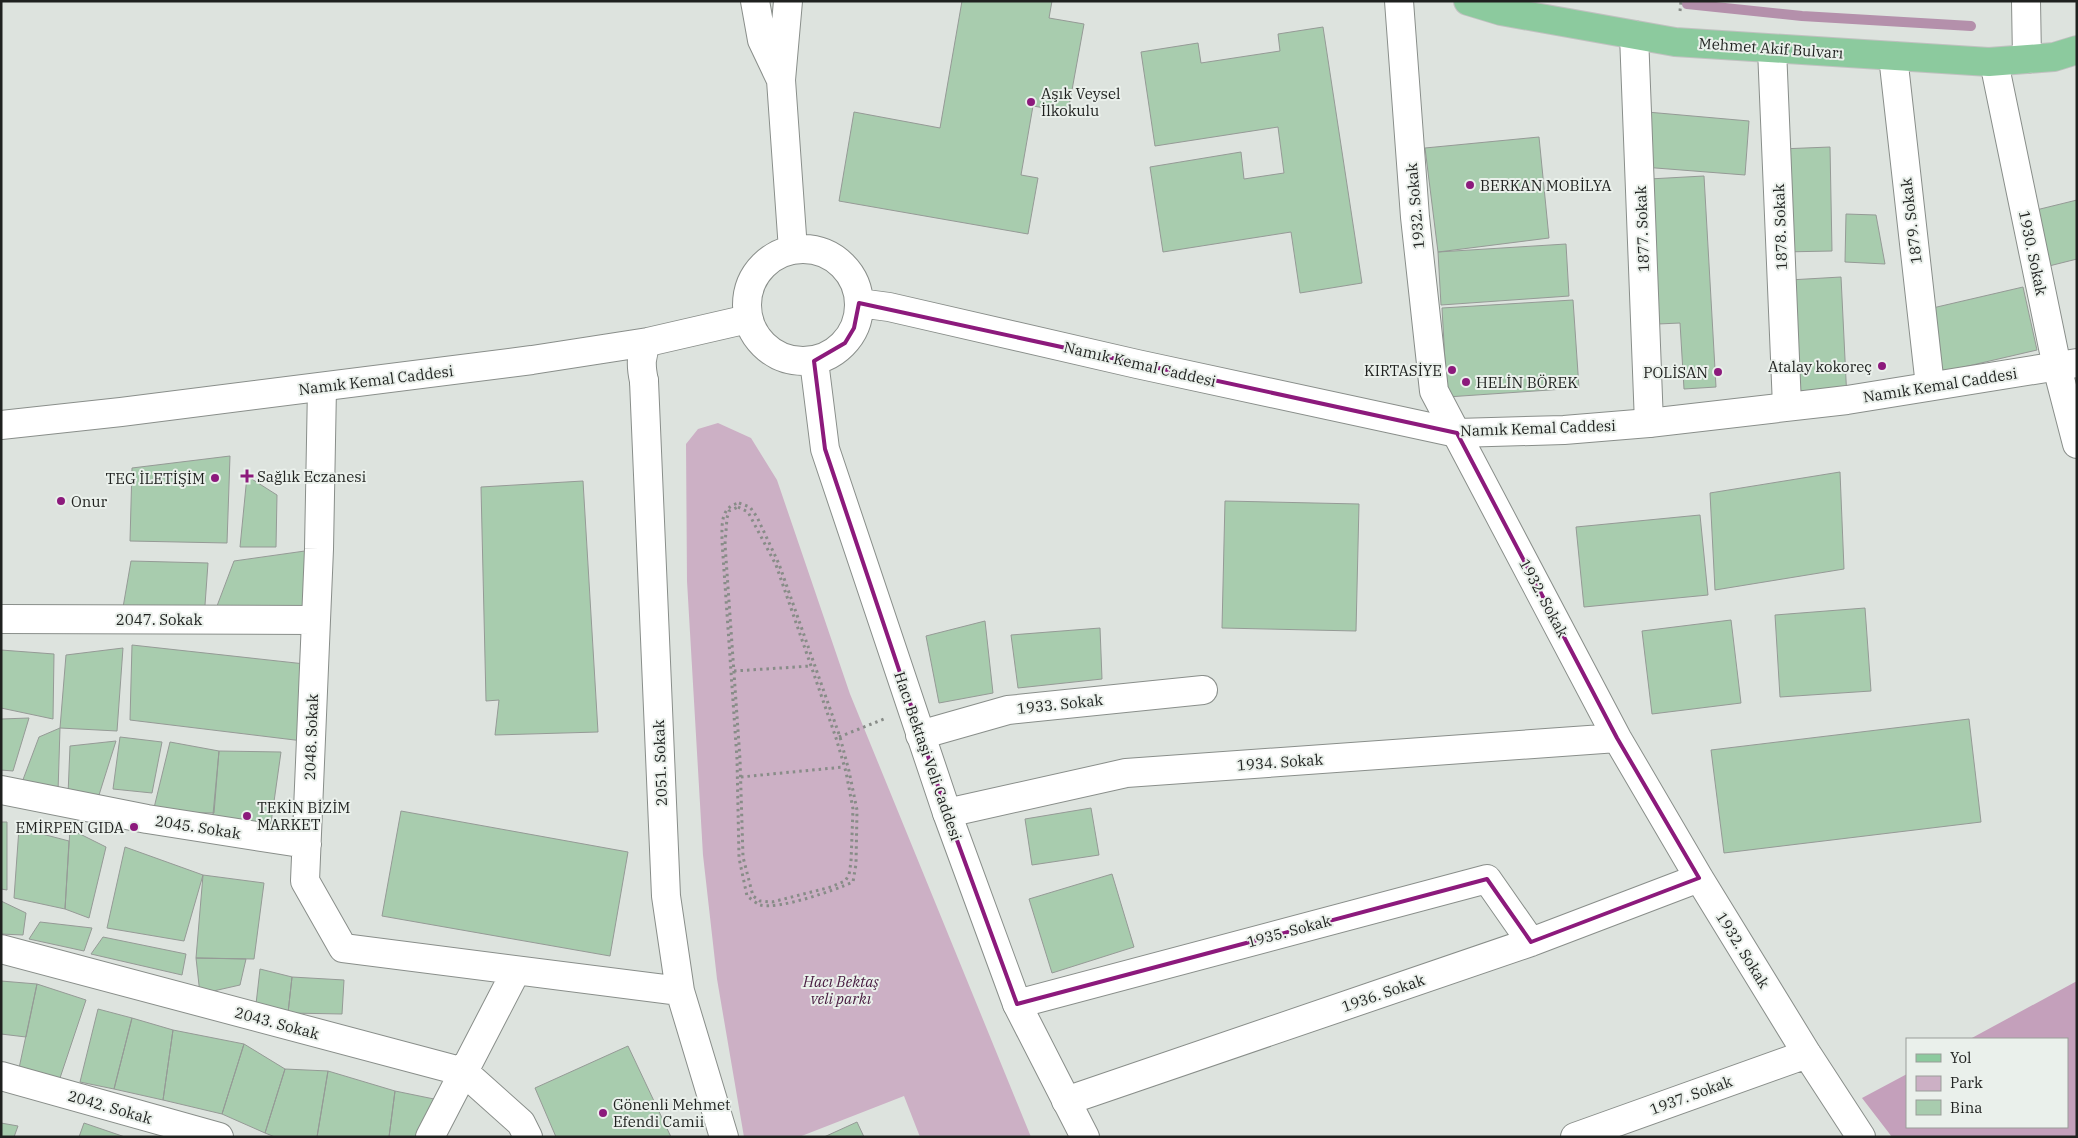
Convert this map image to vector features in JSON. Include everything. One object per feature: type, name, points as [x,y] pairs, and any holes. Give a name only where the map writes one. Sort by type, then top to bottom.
[{"type":"main road","name":"Mehmet Akif Bulvarı","points":[[1468,1],[1501,11],[1676,42],[1994,62],[2054,57],[2077,50]]},
{"type":"street","points":[[755,1],[762,40],[781,80]]},
{"type":"street","points":[[788,1],[781,80],[793,250]]},
{"type":"street","name":"1932. Sokak","points":[[1398,1],[1415,217],[1434,390],[1618,738],[1699,878],[1859,1136]]},
{"type":"street","points":[[2026,1],[2027,59]]},
{"type":"street","name":"1877. Sokak","points":[[1634,36],[1649,423]]},
{"type":"street","name":"1878. Sokak","points":[[1772,49],[1787,406]]},
{"type":"street","name":"1879. Sokak","points":[[1893,56],[1930,386]]},
{"type":"street","name":"1930. Sokak","points":[[1994,62],[2067,365],[2077,444]]},
{"type":"street","points":[[806,249],[824,253],[839,262],[851,276],[858,293],[858,303],[854,328],[844,343],[831,354],[814,361],[797,362],[780,357],[766,348],[754,335],[748,319],[746,301],[751,284],[760,270],[772,258],[793,250],[806,249]]},
{"type":"street","name":"Namık Kemal Caddesi","points":[[858,303],[890,307],[1137,364],[1457,433],[1564,430],[1649,423],[1848,400],[2067,365]]},
{"type":"street","name":"Namık Kemal Caddesi","points":[[1,425],[131,411],[532,360],[648,342],[748,319]]},
{"type":"street","name":"2051. Sokak","points":[[648,342],[642,352],[641,369],[644,381],[666,896],[680,991],[724,1137]]},
{"type":"street","name":"Hacı Bektaşi Veli Caddesi","points":[[814,361],[825,450],[947,813],[1017,1004],[1085,1137]]},
{"type":"street","name":"2048. Sokak","points":[[322,387],[316,620],[305,881],[343,948],[680,991]]},
{"type":"street","name":"2047. Sokak","points":[[1,619],[316,620]]},
{"type":"street","name":"1933. Sokak","points":[[920,735],[1008,710],[1203,690]]},
{"type":"street","name":"1934. Sokak","points":[[947,813],[1126,772],[1618,738]]},
{"type":"street","name":"2045. Sokak","points":[[1,790],[147,819],[306,844]]},
{"type":"street","name":"1936. Sokak","points":[[1066,1101],[1532,942],[1699,878]]},
{"type":"street","name":"1935. Sokak","points":[[1017,1004],[1487,879],[1532,942]]},
{"type":"street","name":"2043. Sokak","points":[[1,949],[464,1072],[521,1123],[528,1137]]},
{"type":"street","points":[[430,1137],[516,971]]},
{"type":"street","name":"1937. Sokak","points":[[1575,1137],[1807,1054]]},
{"type":"street","name":"2042. Sokak","points":[[1,1076],[219,1137]]},
{"type":"path","points":[[734,671],[725,531],[729,511],[738,508],[748,512],[776,565],[838,737],[857,810],[856,864],[852,882],[831,892],[772,906],[760,905],[747,896],[739,858],[737,759],[722,541],[725,512],[731,505],[739,503],[750,507],[779,564],[838,737],[853,809],[850,875],[845,881],[831,887],[772,902],[760,901],[753,896],[743,858],[741,777],[734,671]]},
{"type":"path","points":[[734,671],[811,666]]},
{"type":"path","points":[[838,737],[911,709]]},
{"type":"path","points":[[741,777],[844,767]]},
{"type":"highlighted area","points":[[859,303],[1457,433],[1617,738],[1699,878],[1531,942],[1487,879],[1017,1004],[947,813],[825,449],[814,361],[845,343],[854,328]]},
{"type":"green space","name":"Hacı Bektaş veli parkı","points":[[718,423],[751,438],[777,480],[850,694],[1031,1137],[920,1137],[904,1096],[799,1137],[744,1137],[717,979],[703,855],[687,581],[686,444],[698,429]]},
{"type":"shaded area","points":[[2077,981],[2077,1137],[1892,1137],[1862,1098],[1906,1075],[1906,1128],[2068,1128],[2068,1038],[1972,1038]]},
{"type":"building","points":[[962,1],[1052,1],[1049,18],[1084,24],[1068,112],[1033,106],[1021,175],[1038,178],[1028,234],[839,201],[854,112],[940,128]]},
{"type":"building","points":[[1323,27],[1362,283],[1300,293],[1291,232],[1163,252],[1150,167],[1241,152],[1244,179],[1284,173],[1278,127],[1155,146],[1141,52],[1198,43],[1201,63],[1280,51],[1278,34]]},
{"type":"building","points":[[1647,112],[1749,121],[1745,175],[1643,167]]},
{"type":"building","points":[[1539,137],[1549,238],[1438,252],[1425,148]]},
{"type":"building","points":[[1830,147],[1832,251],[1782,252],[1780,149]]},
{"type":"building","points":[[1704,176],[1716,387],[1684,389],[1680,323],[1658,324],[1649,179]]},
{"type":"building","points":[[2077,200],[2077,259],[2045,267],[2032,211]]},
{"type":"building","points":[[1846,214],[1876,215],[1885,264],[1845,262]]},
{"type":"building","points":[[1566,244],[1569,296],[1441,305],[1438,252]]},
{"type":"building","points":[[1841,277],[1847,400],[1795,389],[1789,280]]},
{"type":"building","points":[[2023,287],[2037,350],[1938,373],[1924,310]]},
{"type":"building","points":[[1573,300],[1579,388],[1447,397],[1442,308]]},
{"type":"building","points":[[230,456],[227,543],[130,541],[132,468]]},
{"type":"building","points":[[1840,472],[1844,569],[1715,590],[1710,493]]},
{"type":"building","points":[[247,476],[277,495],[276,547],[240,547]]},
{"type":"building","points":[[583,481],[598,732],[495,735],[499,700],[486,701],[481,487]]},
{"type":"building","points":[[1225,501],[1359,504],[1356,631],[1222,628]]},
{"type":"building","points":[[1700,515],[1708,595],[1584,607],[1576,527]]},
{"type":"building","points":[[319,549],[305,620],[217,606],[234,561]]},
{"type":"building","points":[[131,561],[208,563],[204,619],[121,619]]},
{"type":"building","points":[[1865,608],[1871,691],[1780,697],[1775,615]]},
{"type":"building","points":[[1731,620],[1741,703],[1652,714],[1642,631]]},
{"type":"building","points":[[985,621],[993,693],[939,703],[926,636]]},
{"type":"building","points":[[1100,628],[1102,679],[1018,688],[1011,635]]},
{"type":"building","points":[[132,645],[305,664],[303,741],[130,720]]},
{"type":"building","points":[[123,648],[117,731],[60,728],[66,655]]},
{"type":"building","points":[[1,650],[54,654],[53,719],[1,708]]},
{"type":"building","points":[[29,718],[13,771],[1,770],[1,719]]},
{"type":"building","points":[[1969,719],[1981,822],[1724,853],[1711,750]]},
{"type":"building","points":[[60,728],[58,792],[21,785],[39,737]]},
{"type":"building","points":[[120,737],[162,742],[152,793],[113,789]]},
{"type":"building","points":[[116,741],[99,795],[68,795],[70,746]]},
{"type":"building","points":[[170,742],[219,751],[214,813],[153,812]]},
{"type":"building","points":[[219,751],[281,752],[269,837],[212,825]]},
{"type":"building","points":[[1091,808],[1099,855],[1032,865],[1025,819]]},
{"type":"building","points":[[401,811],[628,852],[610,956],[382,916]]},
{"type":"building","points":[[1,822],[7,822],[7,890],[1,889]]},
{"type":"building","points":[[19,828],[69,841],[65,909],[14,898]]},
{"type":"building","points":[[70,829],[106,847],[89,918],[65,909]]},
{"type":"building","points":[[125,847],[203,875],[184,941],[107,928]]},
{"type":"building","points":[[1112,874],[1134,947],[1052,973],[1029,899]]},
{"type":"building","points":[[203,875],[264,883],[254,959],[196,958]]},
{"type":"building","points":[[1,901],[26,913],[23,935],[1,934]]},
{"type":"building","points":[[40,922],[92,928],[84,951],[29,939]]},
{"type":"building","points":[[103,937],[186,954],[182,975],[91,954]]},
{"type":"building","points":[[196,958],[246,959],[240,985],[200,994]]},
{"type":"building","points":[[260,969],[292,977],[288,1013],[256,1004]]},
{"type":"building","points":[[292,977],[344,980],[342,1014],[288,1013]]},
{"type":"building","points":[[1,981],[37,984],[26,1037],[1,1034]]},
{"type":"building","points":[[37,984],[86,1000],[58,1084],[18,1073]]},
{"type":"building","points":[[98,1009],[132,1018],[114,1089],[80,1082]]},
{"type":"building","points":[[132,1018],[173,1030],[163,1100],[114,1089]]},
{"type":"building","points":[[173,1030],[244,1044],[222,1114],[163,1100]]},
{"type":"building","points":[[244,1044],[285,1069],[265,1133],[222,1114]]},
{"type":"building","name":"Gönenli Mehmet Efendi Camii","points":[[628,1046],[671,1137],[556,1137],[535,1088]]},
{"type":"building","points":[[285,1069],[328,1071],[317,1137],[275,1137],[265,1133]]},
{"type":"building","points":[[328,1071],[395,1091],[389,1137],[317,1137]]},
{"type":"building","points":[[395,1091],[434,1099],[415,1137],[389,1137]]},
{"type":"building","points":[[857,1122],[864,1137],[824,1137]]},
{"type":"building","points":[[1,1123],[18,1126],[14,1137],[1,1137]]},
{"type":"building","points":[[84,1123],[125,1137],[79,1137]]},
{"type":"waterway","points":[[1687,4],[1802,16],[1971,26]]},
{"type":"place","name":"Aşık Veysel İlkokulu","points":[[1031,102]]},
{"type":"place","name":"BERKAN MOBİLYA","points":[[1470,185]]},
{"type":"place","name":"Atalay kokoreç","points":[[1882,366]]},
{"type":"place","name":"KIRTASİYE","points":[[1452,370]]},
{"type":"place","name":"POLİSAN","points":[[1718,372]]},
{"type":"place","name":"HELİN BÖREK","points":[[1466,382]]},
{"type":"place","name":"Sağlık Eczanesi","points":[[247,476]]},
{"type":"place","name":"TEG İLETİŞİM","points":[[215,478]]},
{"type":"place","name":"Onur","points":[[61,501]]},
{"type":"place","name":"TEKİN BİZİM MARKET","points":[[247,816]]},
{"type":"place","name":"EMİRPEN GIDA","points":[[134,827]]},
{"type":"place","name":"Gönenli Mehmet Efendi Camii","points":[[603,1113]]}]
